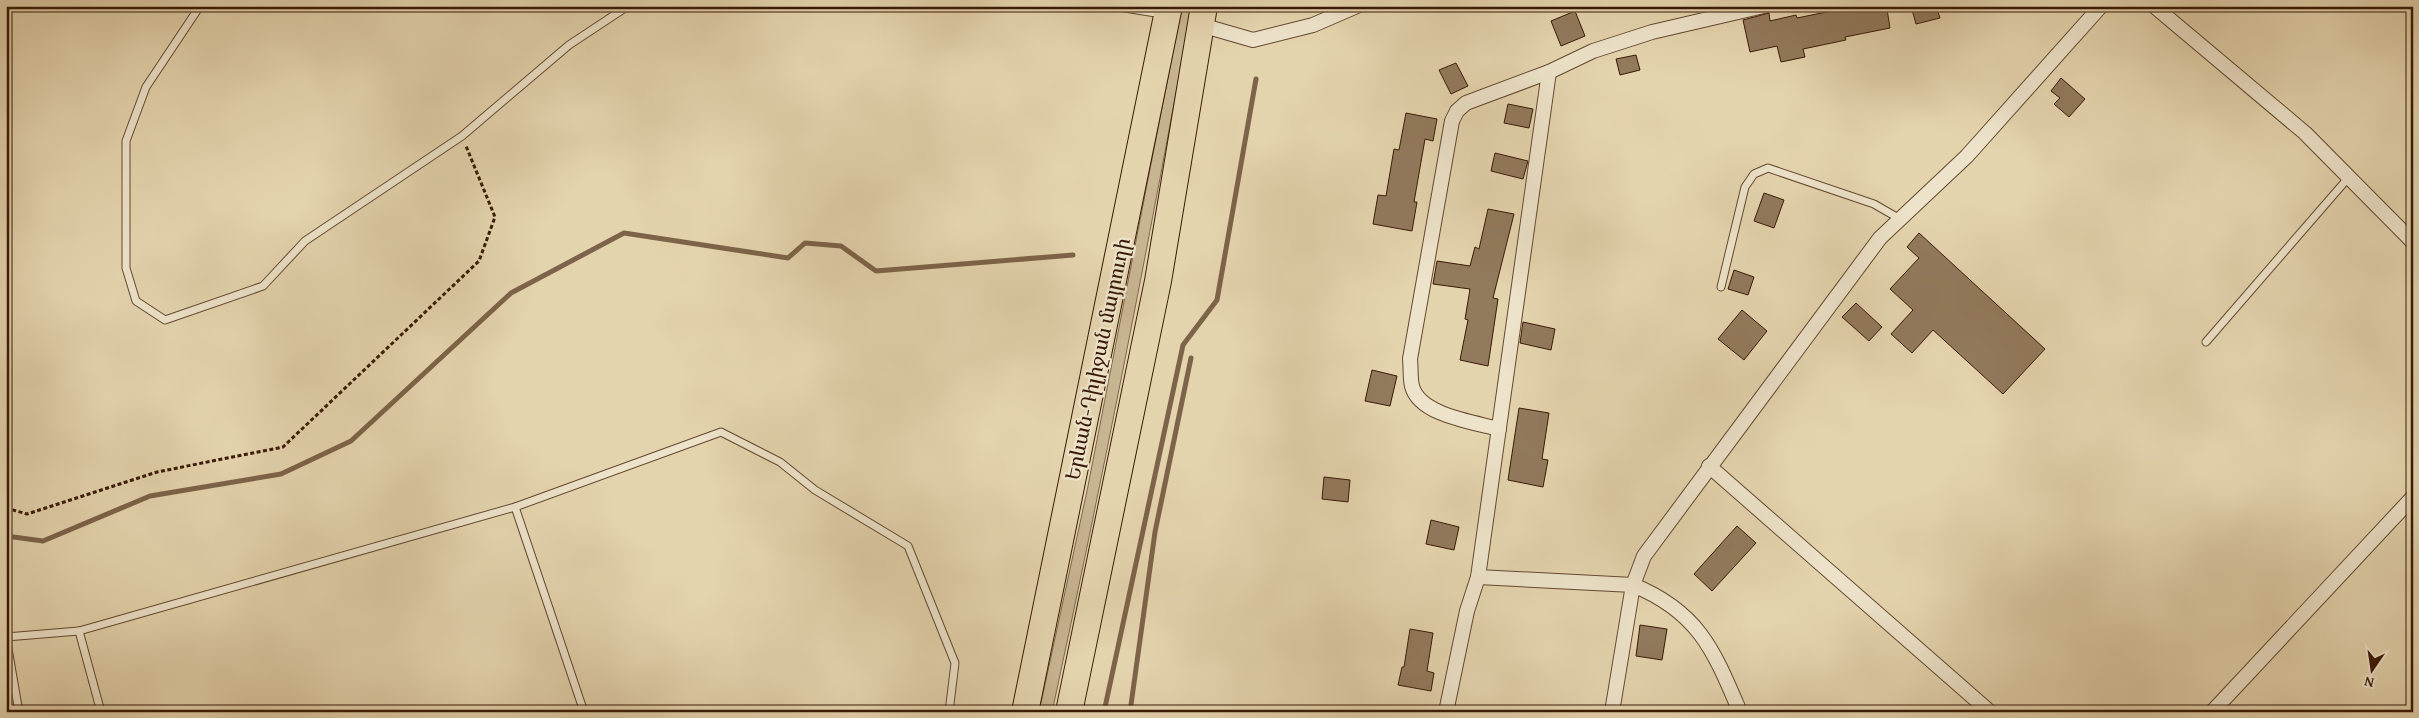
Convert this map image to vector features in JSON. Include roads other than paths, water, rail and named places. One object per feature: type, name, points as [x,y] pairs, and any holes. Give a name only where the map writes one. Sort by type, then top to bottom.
[{"type":"highway","name":"Երևան-Դիլիջան մայրուղի","points":[[1025,712],[1168,11]]},
{"type":"highway","name":"Երևան-Դիլիջան մայրուղի","points":[[1070,712],[1158,281],[1203,16]]},
{"type":"street","points":[[1203,16],[1253,40],[1313,24],[1357,6]]},
{"type":"street","points":[[1498,429],[1430,409],[1418,400],[1412,387],[1410,359],[1452,121],[1457,110],[1466,103],[1549,72],[1593,51],[1652,32],[1764,6]]},
{"type":"street","points":[[1612,712],[1633,585],[1644,556],[1880,238],[1967,156],[2101,6]]},
{"type":"street","points":[[2154,6],[2305,133],[2413,242]]},
{"type":"street","points":[[1446,712],[1467,611],[1478,577],[1549,72]]},
{"type":"street","points":[[1710,466],[1990,712]]},
{"type":"street","points":[[2212,712],[2413,497]]},
{"type":"street","points":[[1478,577],[1633,585],[1663,599],[1678,610],[1705,638],[1715,654],[1740,712]]},
{"type":"lane","points":[[200,6],[146,87],[126,141],[126,268],[136,301],[165,320],[263,286],[305,241],[462,136],[569,45],[628,6]]},
{"type":"lane","points":[[1112,6],[1121,10],[1168,11]]},
{"type":"lane","points":[[1721,287],[1745,187],[1754,174],[1768,168],[1874,204],[1901,219]]},
{"type":"lane","points":[[2206,342],[2349,177]]},
{"type":"lane","points":[[19,712],[6,637],[79,631],[515,507],[721,432],[780,462],[815,490],[908,546],[955,663],[948,712]]},
{"type":"lane","points":[[515,507],[584,712]]},
{"type":"lane","points":[[79,631],[101,712]]},
{"type":"waterway","points":[[1104,712],[1183,345],[1217,300],[1256,79]]},
{"type":"waterway","points":[[6,536],[43,541],[150,496],[281,474],[351,441],[511,293],[624,233],[788,258],[805,243],[841,246],[876,271],[1073,255]]},
{"type":"waterway","points":[[1130,712],[1155,532],[1191,358]]}]
